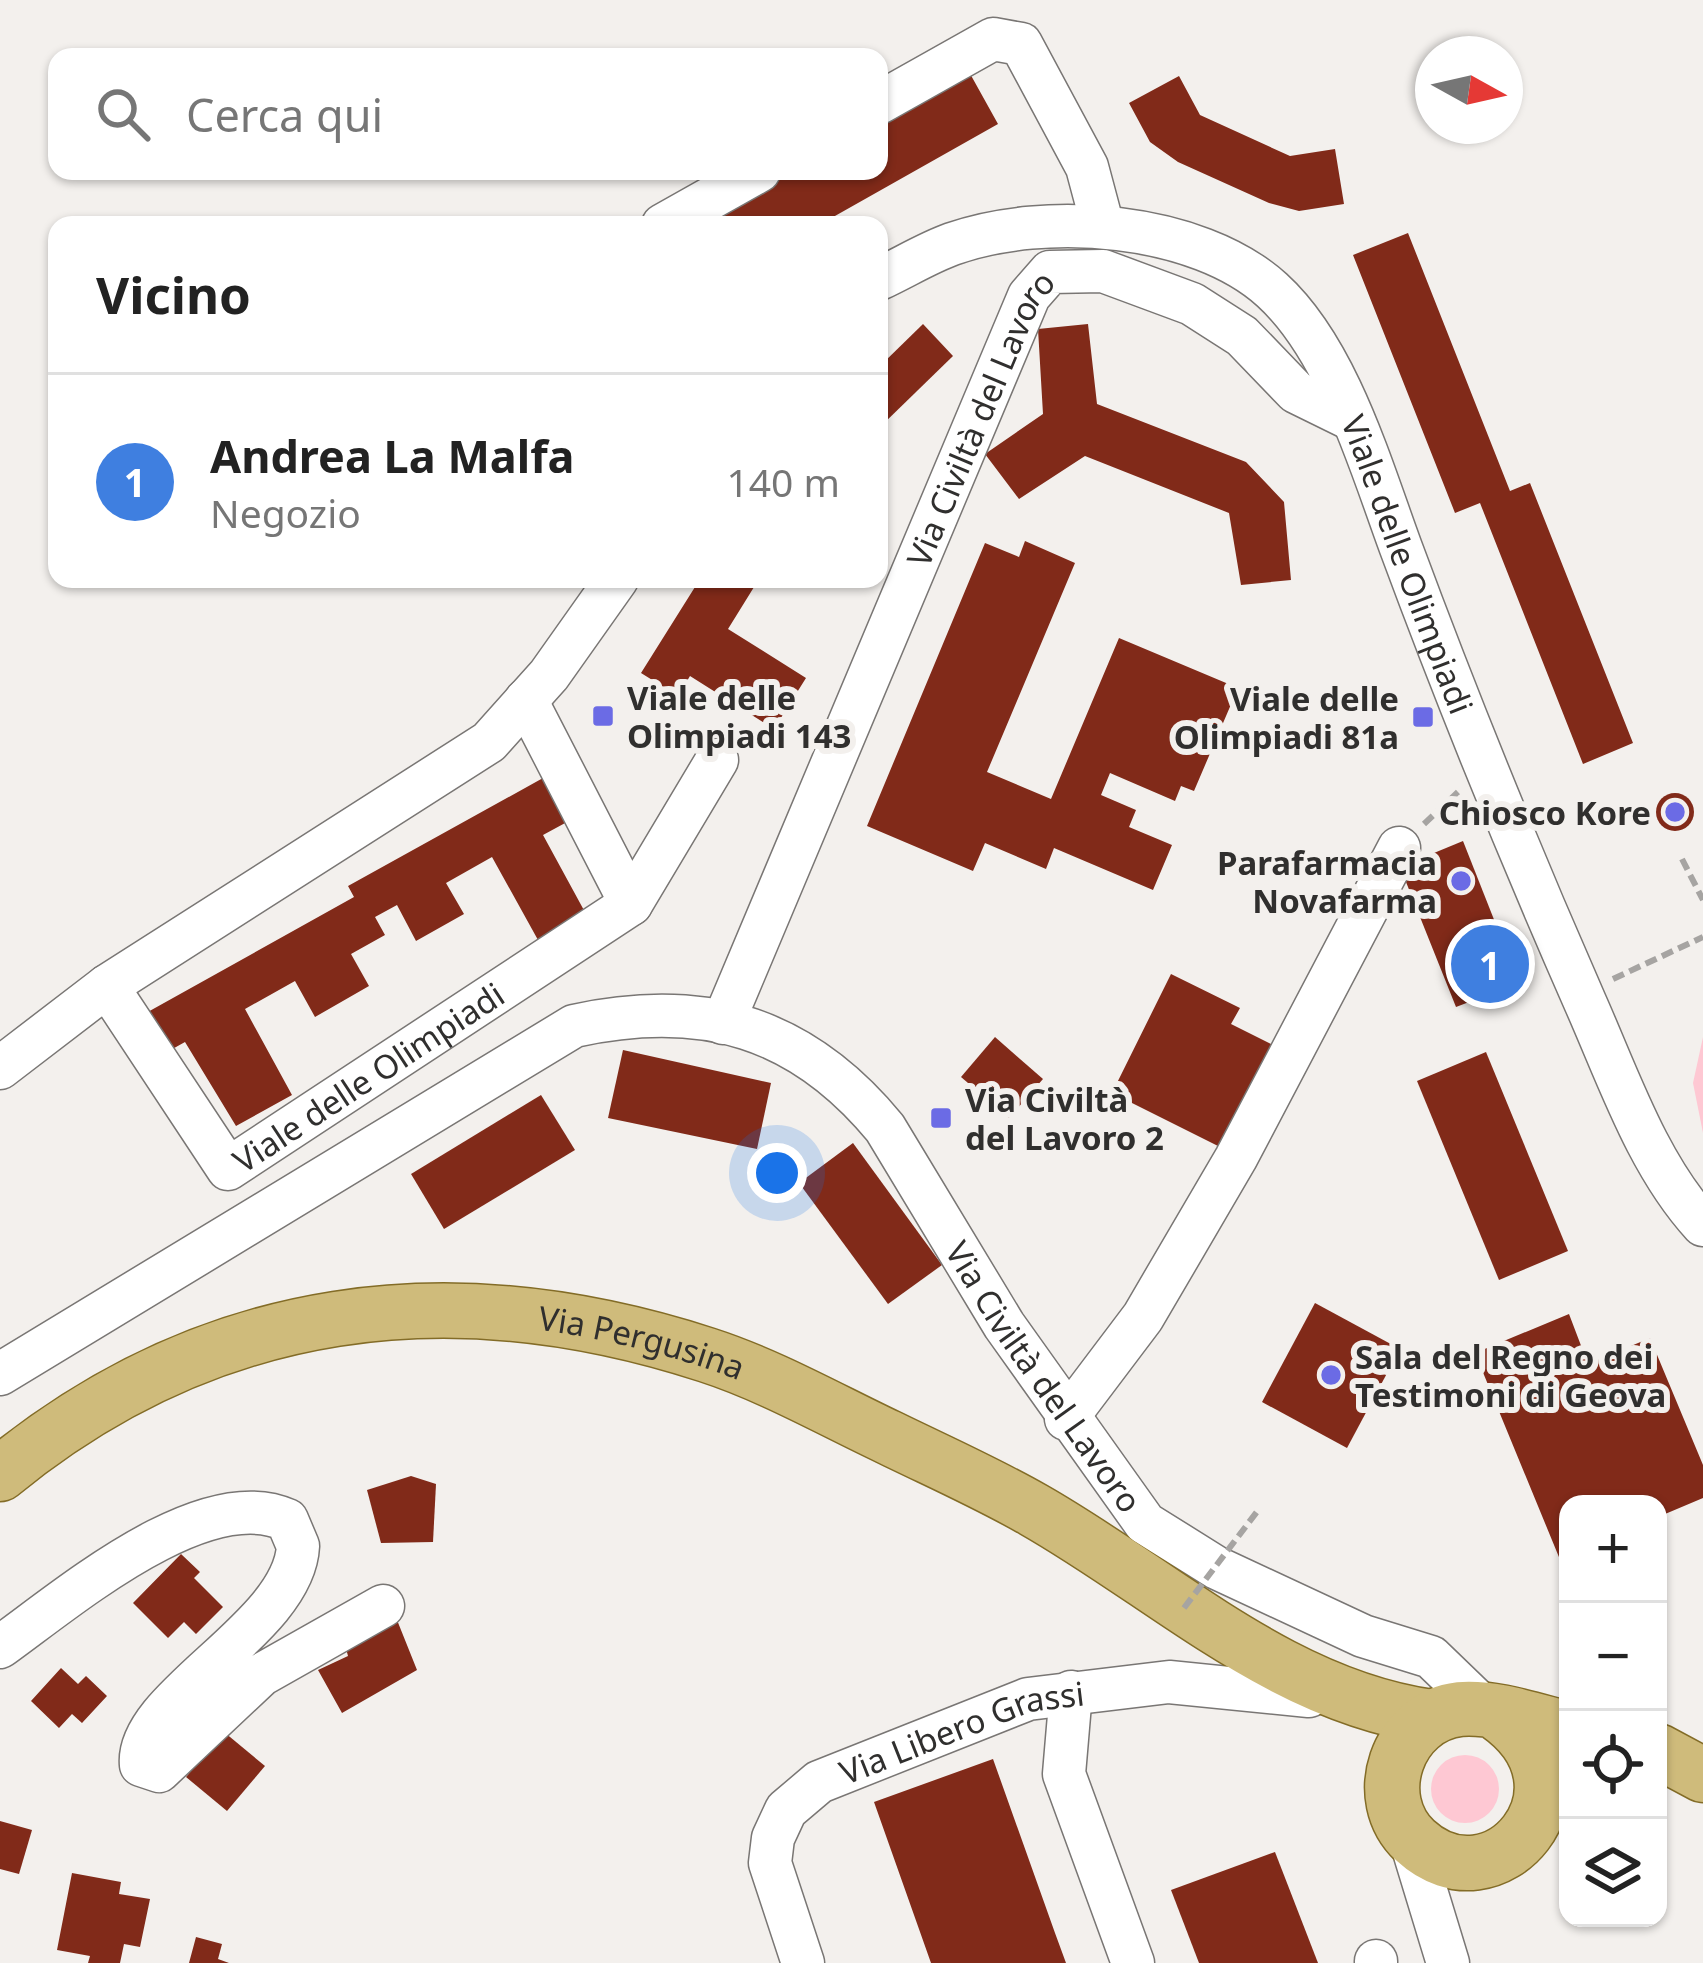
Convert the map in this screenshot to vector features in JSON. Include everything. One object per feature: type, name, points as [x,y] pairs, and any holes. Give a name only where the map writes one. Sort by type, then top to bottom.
[{"type":"main road","name":"Via Pergusina","points":[[0,1474],[104,1402],[204,1351],[314,1319],[401,1310],[556,1318],[710,1356],[824,1406],[1201,1588],[1254,1648]]},
{"type":"main road","points":[[1254,1648],[1348,1730],[1403,1826],[1437,1856],[1470,1862],[1517,1844],[1553,1804],[1544,1787],[1539,1757],[1523,1732],[1464,1714],[1410,1735],[1396,1760],[1391,1788],[1403,1826]]},
{"type":"main road","points":[[1254,1648],[1330,1694],[1559,1728]]},
{"type":"main road","points":[[1667,1756],[1703,1774]]},
{"type":"main road","points":[[1667,1787],[1703,1793]]},
{"type":"street","points":[[888,98],[993,39],[1021,44],[1087,167],[1103,227]]},
{"type":"street","points":[[679,216],[743,180]]},
{"type":"street","name":"Viale delle Olimpiadi","points":[[888,275],[954,243],[1055,224],[1103,227],[1180,242],[1225,260],[1272,290],[1311,339],[1353,420],[1483,770],[1632,1108],[1683,1204],[1703,1225]]},
{"type":"street","name":"Via Civiltà del Lavoro","points":[[723,1023],[1029,296],[1050,272],[1103,271],[1192,304],[1242,336],[1297,392],[1353,420]]},
{"type":"street","points":[[0,1069],[107,986],[489,742],[609,588]]},
{"type":"street","points":[[526,700],[631,904]]},
{"type":"street","name":"Viale delle Olimpiadi","points":[[107,986],[229,1169],[631,904],[717,760]]},
{"type":"street","points":[[1066,1420],[1143,1317],[1236,1157],[1399,848]]},
{"type":"street","name":"Via Civiltà del Lavoro","points":[[0,1374],[574,1026],[665,1014],[723,1023],[785,1041],[829,1067],[854,1090],[885,1129],[1066,1420],[1111,1482],[1201,1588],[1431,1657],[1464,1714]]},
{"type":"street","points":[[824,1406],[968,1460],[1070,1509],[1098,1508],[1111,1482]]},
{"type":"street","points":[[0,1647],[185,1525],[249,1513],[286,1520],[298,1546],[284,1591],[164,1716],[140,1756],[141,1765],[159,1771],[261,1676],[383,1606]]},
{"type":"street","name":"Via Libero Grassi","points":[[803,1963],[770,1863],[773,1838],[786,1810],[819,1782],[1028,1700],[1071,1692],[1168,1682],[1309,1696]]},
{"type":"street","points":[[1071,1692],[1064,1774],[1133,1963]]},
{"type":"street","points":[[1403,1826],[1448,1963]]},
{"type":"path","points":[[1399,848],[1483,770]]},
{"type":"path","points":[[1682,859],[1703,900]]},
{"type":"path","points":[[1599,986],[1703,937]]},
{"type":"path","points":[[1201,1588],[1259,1510]]},
{"type":"shaded area","points":[[1703,1037],[1703,1133],[1693,1083]]},
{"type":"shaded area","points":[[1465,1755],[1489,1765],[1499,1789],[1489,1813],[1465,1823],[1441,1813],[1431,1789],[1441,1765]]},
{"type":"building","points":[[968,70],[998,124],[835,216],[710,216],[773,180],[888,180],[888,115]]},
{"type":"building","points":[[1179,76],[1200,115],[1290,156],[1335,149],[1344,204],[1299,211],[1269,203],[1178,162],[1150,142],[1129,103]]},
{"type":"building","points":[[1408,233],[1510,491],[1530,483],[1633,743],[1583,764],[1480,503],[1455,513],[1353,255]]},
{"type":"building","points":[[923,324],[953,356],[888,419],[888,358]]},
{"type":"building","points":[[1088,324],[1097,404],[1246,462],[1284,502],[1291,580],[1241,585],[1229,513],[1085,456],[1019,499],[985,454],[1043,414],[1038,329]]},
{"type":"building","points":[[1025,541],[1075,563],[987,772],[1051,799],[1119,638],[1238,688],[1194,791],[1181,786],[1175,801],[1110,773],[1101,795],[1136,810],[1129,827],[1172,845],[1153,890],[1054,848],[1046,869],[985,843],[973,871],[867,826],[985,543],[1019,557]]},
{"type":"building","points":[[694,588],[753,588],[728,629],[806,678],[774,729],[690,676],[678,696],[641,673]]},
{"type":"building","points":[[543,778],[567,822],[543,835],[586,914],[538,940],[492,857],[446,883],[464,914],[416,941],[397,905],[375,917],[385,935],[351,954],[369,986],[315,1017],[295,981],[245,1009],[292,1095],[236,1126],[185,1042],[167,1052],[146,1013],[354,897],[348,886]]},
{"type":"building","name":"Chiosco Kore","points":[[1675,793],[1689,798],[1694,812],[1689,826],[1675,831],[1661,826],[1656,812],[1661,798]]},
{"type":"building","points":[[1463,841],[1519,983],[1456,1007],[1400,867]]},
{"type":"building","points":[[1171,974],[1240,1008],[1231,1024],[1277,1047],[1226,1150],[1112,1093]]},
{"type":"building","points":[[995,1037],[1043,1079],[1009,1118],[961,1077]]},
{"type":"building","points":[[623,1050],[771,1083],[757,1149],[608,1118]]},
{"type":"building","points":[[1486,1052],[1568,1251],[1499,1280],[1417,1081]]},
{"type":"building","points":[[541,1095],[575,1150],[444,1229],[411,1174]]},
{"type":"building","points":[[853,1143],[942,1265],[888,1304],[799,1183]]},
{"type":"building","name":"Sala del Regno dei Testimoni di Geova","points":[[1315,1303],[1400,1349],[1347,1448],[1262,1402]]},
{"type":"building","points":[[1569,1314],[1588,1364],[1650,1338],[1703,1465],[1703,1498],[1667,1513],[1667,1495],[1559,1495],[1559,1557],[1475,1353]]},
{"type":"building","points":[[411,1476],[436,1484],[433,1542],[381,1543],[367,1490]]},
{"type":"building","points":[[181,1554],[200,1572],[194,1578],[223,1607],[196,1634],[184,1622],[168,1638],[133,1603]]},
{"type":"building","points":[[393,1610],[417,1670],[342,1713],[318,1670],[348,1656],[343,1637]]},
{"type":"building","points":[[61,1668],[78,1684],[86,1676],[107,1696],[82,1723],[72,1714],[59,1728],[31,1701]]},
{"type":"building","points":[[224,1732],[265,1766],[227,1811],[186,1777]]},
{"type":"building","points":[[993,1759],[1066,1963],[931,1963],[874,1802]]},
{"type":"building","points":[[0,1821],[32,1830],[19,1874],[0,1869]]},
{"type":"building","points":[[1275,1852],[1318,1963],[1199,1963],[1171,1890]]},
{"type":"building","points":[[72,1873],[121,1882],[119,1894],[150,1899],[140,1947],[124,1944],[120,1963],[88,1963],[90,1956],[57,1950]]},
{"type":"building","points":[[196,1937],[222,1944],[218,1959],[229,1963],[189,1963]]},
{"type":"place","name":"Viale delle Olimpiadi 143","points":[[603,716]]},
{"type":"place","name":"Viale delle Olimpiadi 81a","points":[[1423,717]]},
{"type":"place","name":"Chiosco Kore","points":[[1675,812]]},
{"type":"place","name":"Parafarmacia Novafarma","points":[[1461,881]]},
{"type":"place","name":"Andrea La Malfa","points":[[1490,964]]},
{"type":"place","name":"Via Civiltà del Lavoro 2","points":[[941,1118]]},
{"type":"place","name":"Sala del Regno dei Testimoni di Geova","points":[[1331,1375]]}]
